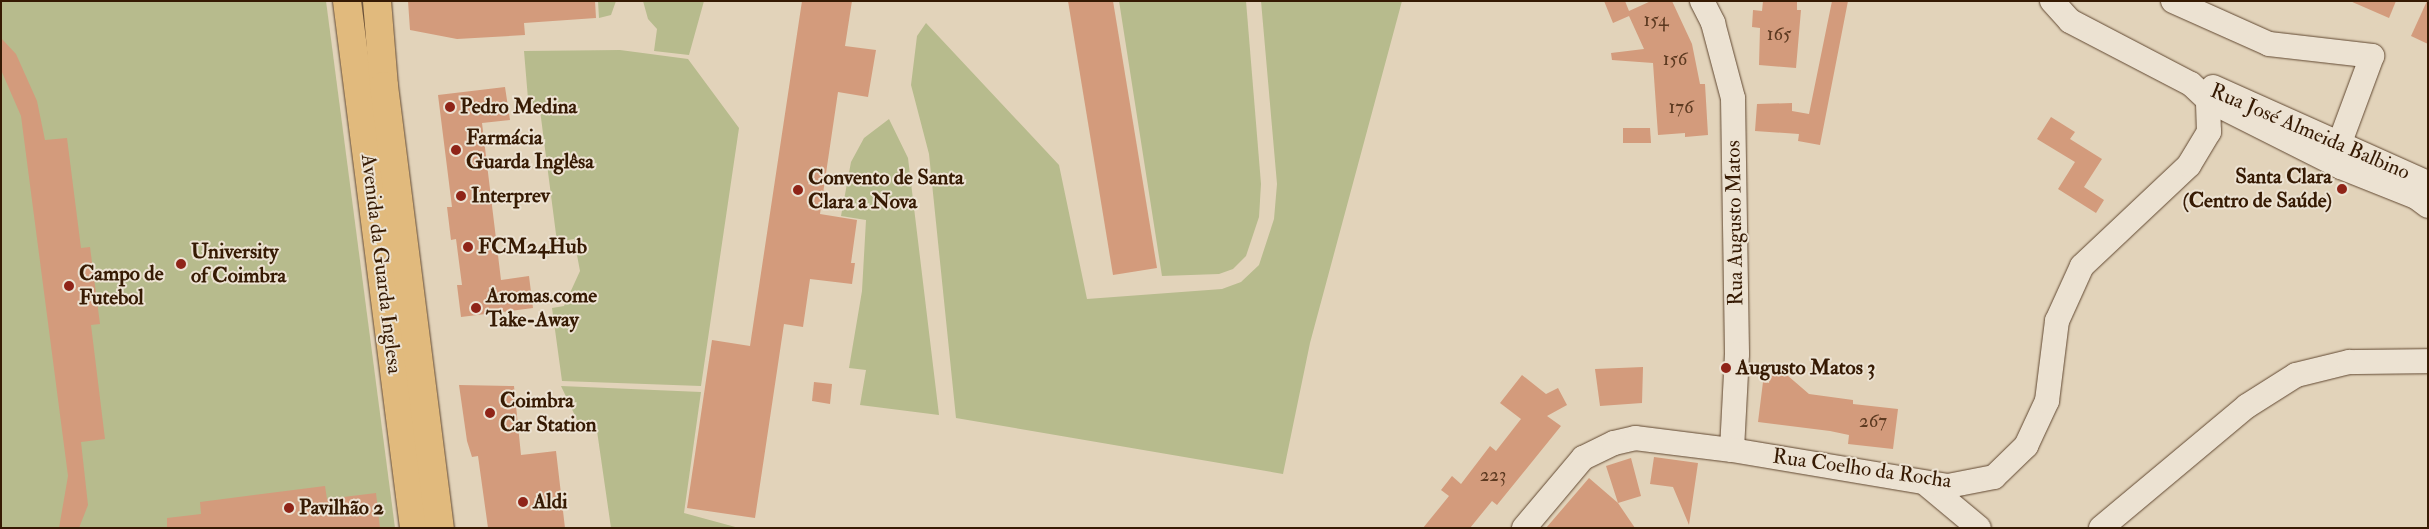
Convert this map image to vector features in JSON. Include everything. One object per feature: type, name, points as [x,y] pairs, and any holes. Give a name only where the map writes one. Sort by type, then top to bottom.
[{"type":"main road","name":"Avenida da Guarda Inglesa","points":[[347,1],[414,528]]},
{"type":"main road","name":"Avenida da Guarda Inglesa","points":[[377,1],[384,86],[440,528]]},
{"type":"street","name":"Rua Augusto Matos","points":[[1702,1],[1713,22],[1733,98],[1737,354],[1732,450]]},
{"type":"street","name":"Rua José Almeida Balbino","points":[[2052,1],[2070,21],[2200,92],[2341,167],[2416,197],[2428,206]]},
{"type":"street","points":[[2173,1],[2270,44],[2372,56],[2340,142],[2341,167]]},
{"type":"street","name":"Rua José Almeida Balbino","points":[[2200,92],[2214,87],[2428,183]]},
{"type":"street","name":"Rua Coelho da Rocha","points":[[1524,528],[1583,458],[1614,443],[1635,438],[1732,450],[1948,486],[1994,477],[2026,446],[2047,401],[2057,321],[2082,266],[2189,165],[2209,132],[2200,92]]},
{"type":"street","points":[[2101,528],[2246,406],[2296,375],[2349,362],[2428,361]]},
{"type":"street","points":[[1924,482],[1979,528]]},
{"type":"green space","name":"University of Coimbra","points":[[1,1],[326,1],[395,528],[1,528]]},
{"type":"green space","points":[[598,1],[616,1],[611,15],[599,18]]},
{"type":"green space","points":[[643,1],[704,1],[689,55],[654,51],[657,29],[648,19]]},
{"type":"green space","points":[[1119,1],[1246,1],[1261,184],[1259,217],[1246,256],[1233,269],[1219,274],[1162,276]]},
{"type":"green space","points":[[1261,1],[1402,1],[1310,343],[1283,474],[956,418],[929,154],[911,85],[917,36],[926,23],[1059,165],[1087,299],[1222,289],[1241,282],[1259,265],[1274,219],[1277,184]]},
{"type":"green space","points":[[620,50],[688,59],[739,128],[701,386],[562,381],[552,308],[564,306],[580,271],[574,239],[557,242],[540,110],[529,111],[524,51]]},
{"type":"green space","points":[[889,119],[908,158],[939,415],[860,405],[866,370],[849,368],[862,291],[866,220],[841,216],[851,162],[864,138]]},
{"type":"green space","points":[[561,386],[701,392],[684,513],[739,528],[611,528],[596,424],[578,422]]},
{"type":"building","points":[[408,1],[595,1],[596,18],[524,23],[525,35],[457,39],[410,30]]},
{"type":"building","points":[[802,1],[852,1],[845,46],[876,50],[868,97],[838,92],[820,214],[857,220],[851,263],[855,263],[852,284],[810,279],[803,327],[784,324],[755,518],[687,508],[712,340],[750,346]]},
{"type":"building","points":[[1068,1],[1113,1],[1157,268],[1113,275]]},
{"type":"building","points":[[1604,1],[1625,1],[1629,11],[1651,1],[1672,1],[1692,44],[1700,84],[1705,84],[1708,135],[1685,137],[1685,133],[1658,135],[1653,63],[1612,60],[1611,53],[1644,49],[1629,16],[1613,23]]},
{"type":"building","points":[[1763,1],[1797,1],[1797,10],[1801,10],[1796,68],[1759,65],[1760,28],[1752,27],[1753,10],[1762,11]]},
{"type":"building","points":[[1832,1],[1848,1],[1820,145],[1798,141],[1799,134],[1755,131],[1757,104],[1792,103],[1792,111],[1809,114]]},
{"type":"building","points":[[2350,1],[2396,1],[2389,18]]},
{"type":"building","points":[[2428,1],[2428,44],[2411,36]]},
{"type":"building","name":"Campo de Futebol","points":[[1,38],[16,54],[37,101],[45,140],[67,138],[81,248],[90,247],[100,324],[91,325],[105,439],[81,442],[88,505],[79,528],[59,528],[68,476],[21,116],[1,70]]},
{"type":"building","points":[[505,87],[510,120],[482,123],[501,280],[529,276],[533,308],[461,317],[457,285],[462,285],[456,239],[451,240],[447,207],[452,207],[438,95]]},
{"type":"building","points":[[2051,117],[2075,132],[2070,139],[2102,159],[2084,187],[2104,200],[2096,213],[2058,189],[2075,162],[2037,139]]},
{"type":"building","points":[[1623,128],[1650,128],[1651,143],[1623,143]]},
{"type":"building","points":[[1772,362],[1809,394],[1853,400],[1853,404],[1898,409],[1893,449],[1848,444],[1849,435],[1830,431],[1758,422],[1763,382],[1769,383]]},
{"type":"building","points":[[1643,367],[1642,403],[1600,406],[1595,369]]},
{"type":"building","points":[[1522,375],[1546,394],[1558,388],[1567,405],[1547,416],[1561,426],[1497,505],[1492,501],[1470,528],[1423,528],[1449,496],[1441,490],[1452,476],[1461,484],[1490,446],[1496,451],[1521,419],[1500,403]]},
{"type":"building","points":[[814,382],[832,384],[830,404],[812,401]]},
{"type":"building","points":[[459,385],[514,386],[521,455],[556,451],[565,528],[488,528],[478,456],[472,457],[467,441]]},
{"type":"building","points":[[1654,457],[1698,463],[1689,525],[1673,487],[1650,484]]},
{"type":"building","points":[[1631,458],[1641,496],[1618,503],[1606,466]]},
{"type":"building","points":[[1589,478],[1618,503],[1635,528],[1546,528]]},
{"type":"building","name":"Pavilhão 2","points":[[325,486],[327,499],[376,493],[380,528],[167,528],[167,518],[201,514],[200,502]]},
{"type":"place","name":"Pedro Medina","points":[[450,107]]},
{"type":"place","name":"Farmácia Guarda Inglêsa","points":[[456,150]]},
{"type":"place","name":"Santa Clara (Centro de Saúde)","points":[[2342,189]]},
{"type":"place","name":"Convento de Santa Clara a Nova","points":[[798,190]]},
{"type":"place","name":"Interprev","points":[[461,196]]},
{"type":"place","name":"FCM24Hub","points":[[468,247]]},
{"type":"place","name":"University of Coimbra","points":[[181,264]]},
{"type":"place","name":"Campo de Futebol","points":[[69,286]]},
{"type":"place","name":"Aromas.come Take-Away","points":[[476,308]]},
{"type":"place","name":"Augusto Matos 3","points":[[1726,368]]},
{"type":"place","name":"Coimbra Car Station","points":[[490,413]]},
{"type":"place","name":"Aldi","points":[[523,502]]},
{"type":"place","name":"Pavilhão 2","points":[[289,508]]}]
